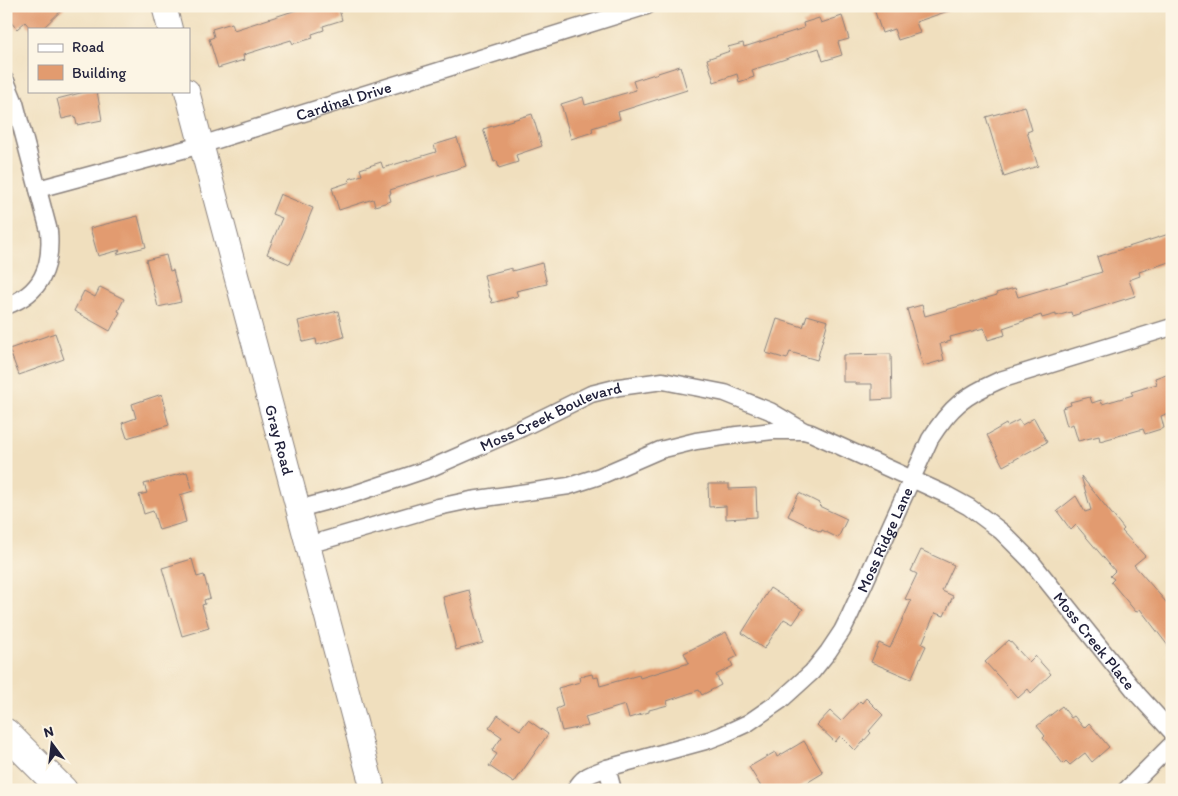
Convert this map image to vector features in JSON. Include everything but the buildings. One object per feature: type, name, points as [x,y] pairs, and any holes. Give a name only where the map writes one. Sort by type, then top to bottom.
[{"type":"highway","points":[[6,734],[63,790]]},
{"type":"street","points":[[164,6],[170,28]]},
{"type":"street","name":"Cardinal Drive","points":[[38,189],[201,145],[647,6]]},
{"type":"street","points":[[6,81],[15,103],[38,189],[49,231],[50,246],[44,276],[35,288],[24,297],[6,306]]},
{"type":"street","name":"Gray Road","points":[[187,92],[373,790]]},
{"type":"street","name":"Moss Ridge Lane","points":[[575,790],[581,779],[607,768],[722,735],[748,722],[780,702],[812,672],[842,631],[938,424],[962,400],[977,390],[1000,380],[1172,327]]},
{"type":"street","name":"Moss Creek Boulevard","points":[[298,508],[354,494],[431,468],[522,428],[591,394],[619,387],[663,381],[725,393],[770,411],[804,431]]},
{"type":"street","name":"Moss Creek Boulevard","points":[[308,546],[438,507],[471,500],[569,486],[600,476],[660,450],[696,441],[773,431],[804,431],[947,495],[969,507],[1019,549]]},
{"type":"street","name":"Moss Creek Place","points":[[1019,549],[1143,701],[1172,732]]},
{"type":"street","points":[[1126,790],[1172,744]]},
{"type":"street","points":[[607,768],[613,790]]}]
